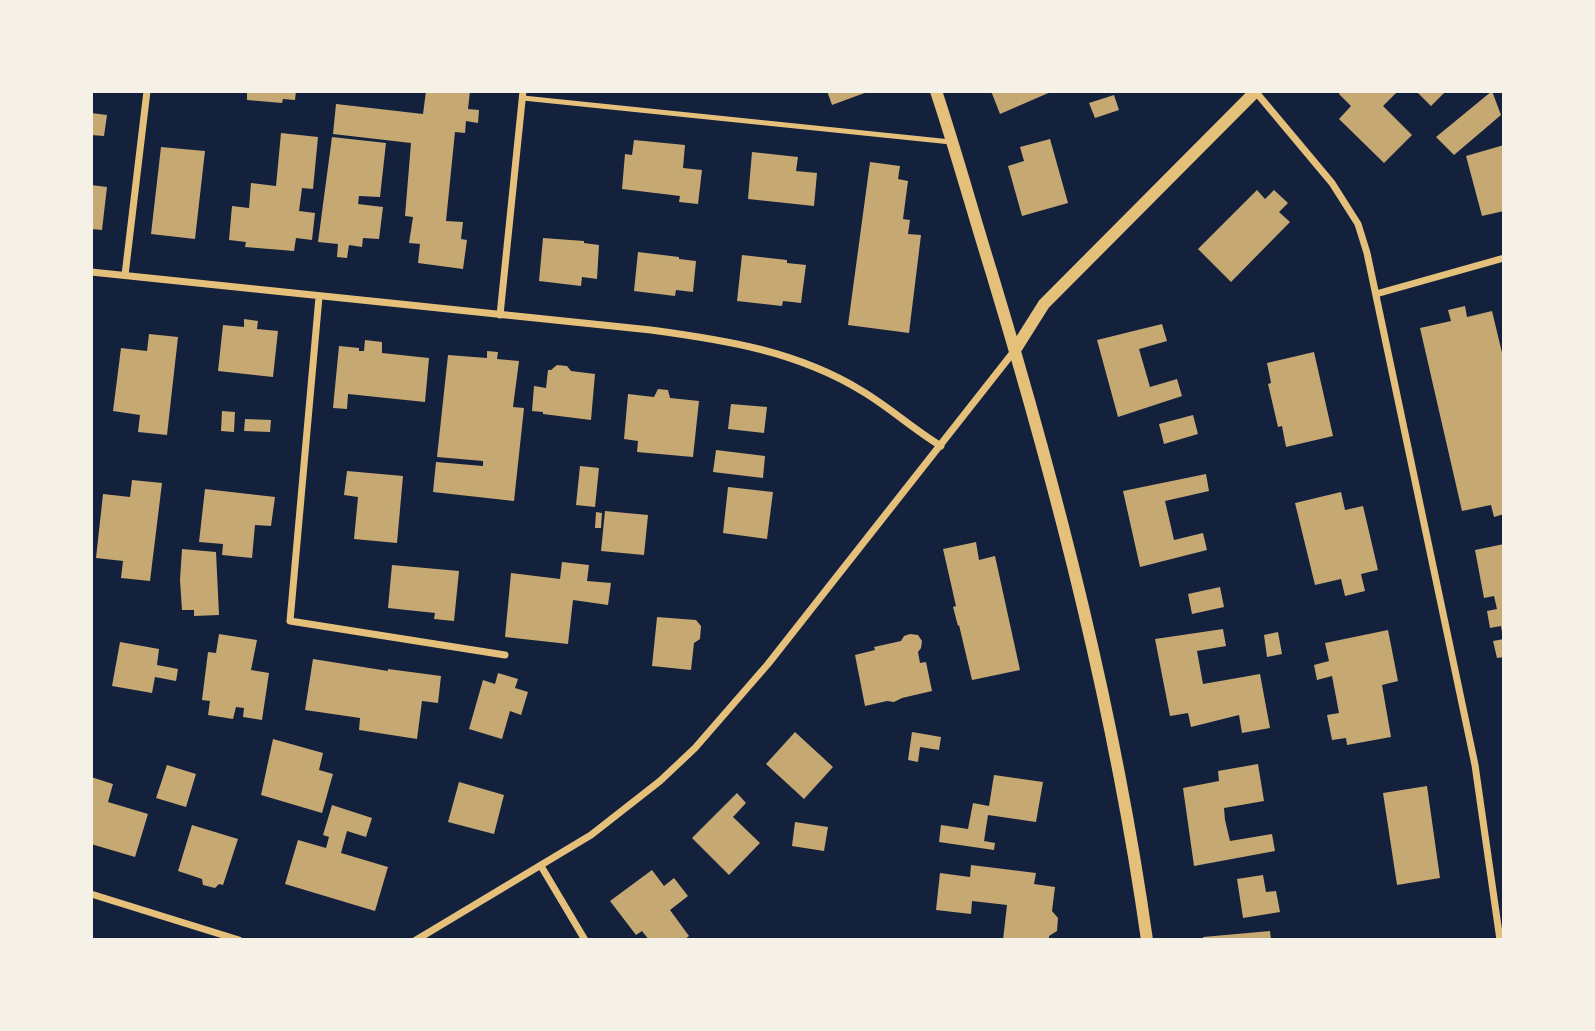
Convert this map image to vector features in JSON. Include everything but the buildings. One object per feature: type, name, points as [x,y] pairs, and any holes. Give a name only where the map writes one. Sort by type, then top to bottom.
[{"type":"street","points":[[125,275],[147,91]]},
{"type":"street","points":[[936,91],[1015,350],[1063,524],[1087,622],[1128,825],[1147,940]]},
{"type":"street","points":[[416,940],[591,835],[660,781],[695,748],[768,664],[941,446],[1015,350],[1044,304],[1256,91],[1332,183],[1347,204],[1361,234],[1475,765],[1500,940]]},
{"type":"street","points":[[500,315],[523,94]]},
{"type":"street","points":[[1376,294],[1504,258]]},
{"type":"street","points":[[91,272],[738,342],[820,368],[850,384],[941,446]]},
{"type":"street","points":[[320,297],[290,621],[505,655]]},
{"type":"street","points":[[541,866],[584,940]]},
{"type":"street","points":[[91,894],[239,940]]},
{"type":"lane","points":[[523,94],[953,142]]}]
